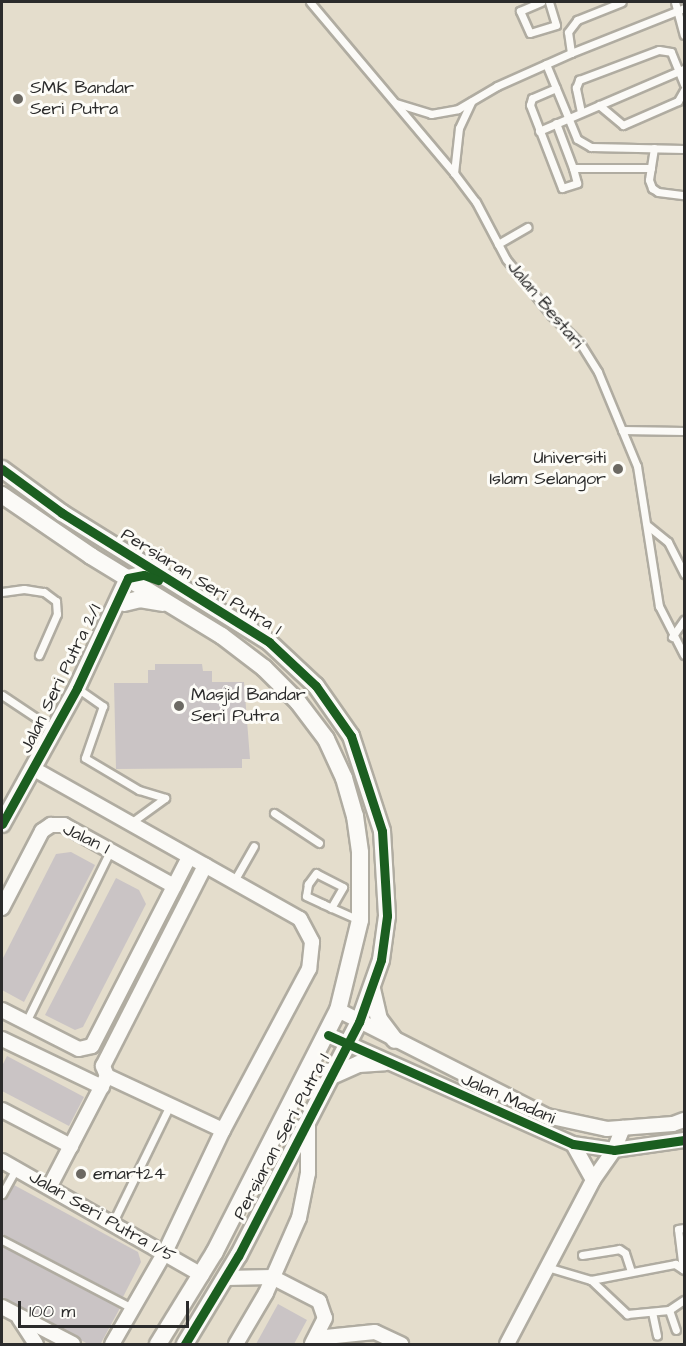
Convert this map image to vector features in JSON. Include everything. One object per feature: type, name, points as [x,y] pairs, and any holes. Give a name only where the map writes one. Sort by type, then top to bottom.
[{"type":"street","name":"Persiaran Seri Putra 1","points":[[2,470],[62,513],[269,642],[316,686],[351,736],[380,820],[387,873],[387,916],[381,960],[359,1022],[349,1046],[238,1256],[185,1344]]},
{"type":"street","name":"Persiaran Seri Putra 1","points":[[2,495],[91,556],[175,606],[264,668],[298,702],[326,739],[344,778],[355,816],[360,853],[360,920],[338,1010],[328,1035],[214,1253],[158,1344]]},
{"type":"street","points":[[62,513],[78,530],[125,562],[133,579],[152,577],[184,596],[200,600]]},
{"type":"street","points":[[91,556],[107,571],[118,606],[140,598],[175,606]]},
{"type":"street","name":"Jalan Seri Putra 2/1","points":[[2,824],[55,730],[133,579]]},
{"type":"street","points":[[34,769],[132,822],[300,919],[312,942],[309,969],[223,1130],[165,1252],[112,1344]]},
{"type":"street","name":"Jalan 1","points":[[2,908],[42,831],[51,825],[64,825],[174,886]]},
{"type":"street","points":[[2,1010],[79,1049],[92,1046],[189,856]]},
{"type":"street","points":[[50,1186],[105,1082],[103,1066],[205,866]]},
{"type":"street","points":[[372,986],[379,1019],[395,1040]]},
{"type":"street","name":"Jalan Madani","points":[[338,1010],[548,1116],[607,1129],[684,1120]]},
{"type":"street","name":"Jalan Madani","points":[[328,1035],[573,1144],[614,1150],[684,1140]]},
{"type":"street","points":[[2,1039],[223,1130]]},
{"type":"street","points":[[334,1075],[359,1064],[385,1062]]},
{"type":"street","points":[[2,1110],[71,1146]]},
{"type":"street","points":[[236,1344],[272,1277],[299,1218],[308,1173],[308,1123]]},
{"type":"street","points":[[507,1344],[593,1180],[614,1150],[622,1128]]},
{"type":"street","points":[[573,1144],[593,1180]]},
{"type":"street","name":"Jalan Seri Putra 1/5","points":[[2,1161],[50,1186],[202,1275]]},
{"type":"street","points":[[182,1263],[201,1261],[214,1253]]},
{"type":"street","points":[[202,1275],[223,1268],[238,1256]]},
{"type":"street","points":[[226,1278],[272,1277],[319,1301],[325,1318],[314,1341],[342,1339],[375,1332],[401,1344]]},
{"type":"street","points":[[2,1307],[74,1344]]},
{"type":"street","points":[[18,1316],[36,1344]]},
{"type":"lane","name":"Jalan Bestari","points":[[310,2],[454,173],[476,202],[498,244],[550,315],[580,344],[598,372],[637,465],[659,606],[672,637],[684,655]]},
{"type":"lane","points":[[541,2],[520,11],[530,33],[556,25]]},
{"type":"lane","points":[[549,2],[556,25],[567,32],[571,52]]},
{"type":"lane","points":[[567,32],[577,20],[622,2]]},
{"type":"lane","points":[[675,2],[681,10],[684,35]]},
{"type":"lane","points":[[391,100],[431,114],[458,109],[571,52],[681,10]]},
{"type":"lane","points":[[581,112],[576,88],[579,80],[587,76],[667,49],[682,70],[684,87],[678,101],[623,125],[599,105]]},
{"type":"lane","points":[[546,64],[577,139],[591,147],[684,149]]},
{"type":"lane","points":[[539,131],[682,70]]},
{"type":"lane","points":[[556,88],[532,98],[530,105],[562,188],[577,183],[556,123]]},
{"type":"lane","points":[[454,173],[459,128],[472,100]]},
{"type":"lane","points":[[654,148],[651,168],[652,188],[658,192],[684,195]]},
{"type":"lane","points":[[573,168],[651,168]]},
{"type":"lane","points":[[498,244],[527,227]]},
{"type":"lane","points":[[622,430],[684,431]]},
{"type":"lane","points":[[647,525],[668,542],[684,574]]},
{"type":"lane","points":[[2,592],[24,589],[44,592],[56,601],[57,614],[39,655]]},
{"type":"lane","points":[[672,637],[684,620]]},
{"type":"lane","points":[[77,688],[103,706],[85,758],[139,790],[165,798],[132,822]]},
{"type":"lane","points":[[2,695],[55,730]]},
{"type":"lane","points":[[274,813],[320,843]]},
{"type":"lane","points":[[234,881],[254,846]]},
{"type":"lane","points":[[26,1022],[110,851]]},
{"type":"lane","points":[[331,908],[343,887],[316,873],[308,884],[306,896],[331,908],[360,920]]},
{"type":"lane","points":[[113,1222],[169,1107]]},
{"type":"lane","points":[[2,1194],[16,1169]]},
{"type":"lane","points":[[684,1228],[678,1229],[684,1270]]},
{"type":"lane","points":[[2,1240],[134,1309]]},
{"type":"lane","points":[[582,1255],[619,1249],[625,1253],[631,1272]]},
{"type":"lane","points":[[591,1280],[675,1264],[684,1270]]},
{"type":"lane","points":[[547,1267],[591,1280],[627,1314],[669,1310],[684,1300]]},
{"type":"lane","points":[[669,1310],[676,1330]]},
{"type":"lane","points":[[652,1312],[657,1335]]},
{"type":"building","name":"Masjid Bandar Seri Putra","points":[[155,664],[202,664],[203,671],[212,671],[212,682],[244,682],[250,759],[242,759],[242,768],[116,769],[114,683],[148,683],[148,670],[155,670]]},
{"type":"building","points":[[71,852],[95,865],[24,1002],[2,990],[2,960],[56,854]]},
{"type":"building","points":[[116,878],[139,890],[146,904],[83,1027],[75,1030],[45,1015]]},
{"type":"building","points":[[7,1056],[84,1097],[69,1126],[2,1091],[2,1066]]},
{"type":"building","points":[[14,1185],[138,1252],[141,1262],[123,1297],[2,1234],[2,1200]]},
{"type":"building","points":[[2,1246],[120,1308],[101,1343],[88,1344],[2,1297]]},
{"type":"building","points":[[278,1304],[307,1320],[294,1344],[256,1344]]},
{"type":"cycle path","points":[[2,469],[62,513],[269,642],[316,686],[351,736],[382,831],[387,916],[381,960],[359,1022],[238,1256],[185,1344]]},
{"type":"cycle path","points":[[2,824],[77,688],[128,578],[144,575],[158,580]]},
{"type":"cycle path","points":[[328,1035],[573,1144],[614,1150],[684,1140]]},
{"type":"place","name":"SMK Bandar Seri Putra","points":[[18,99]]},
{"type":"place","name":"Universiti Islam Selangor","points":[[618,469]]},
{"type":"place","name":"Masjid Bandar Seri Putra","points":[[179,706]]},
{"type":"place","name":"emart24","points":[[81,1174]]}]
